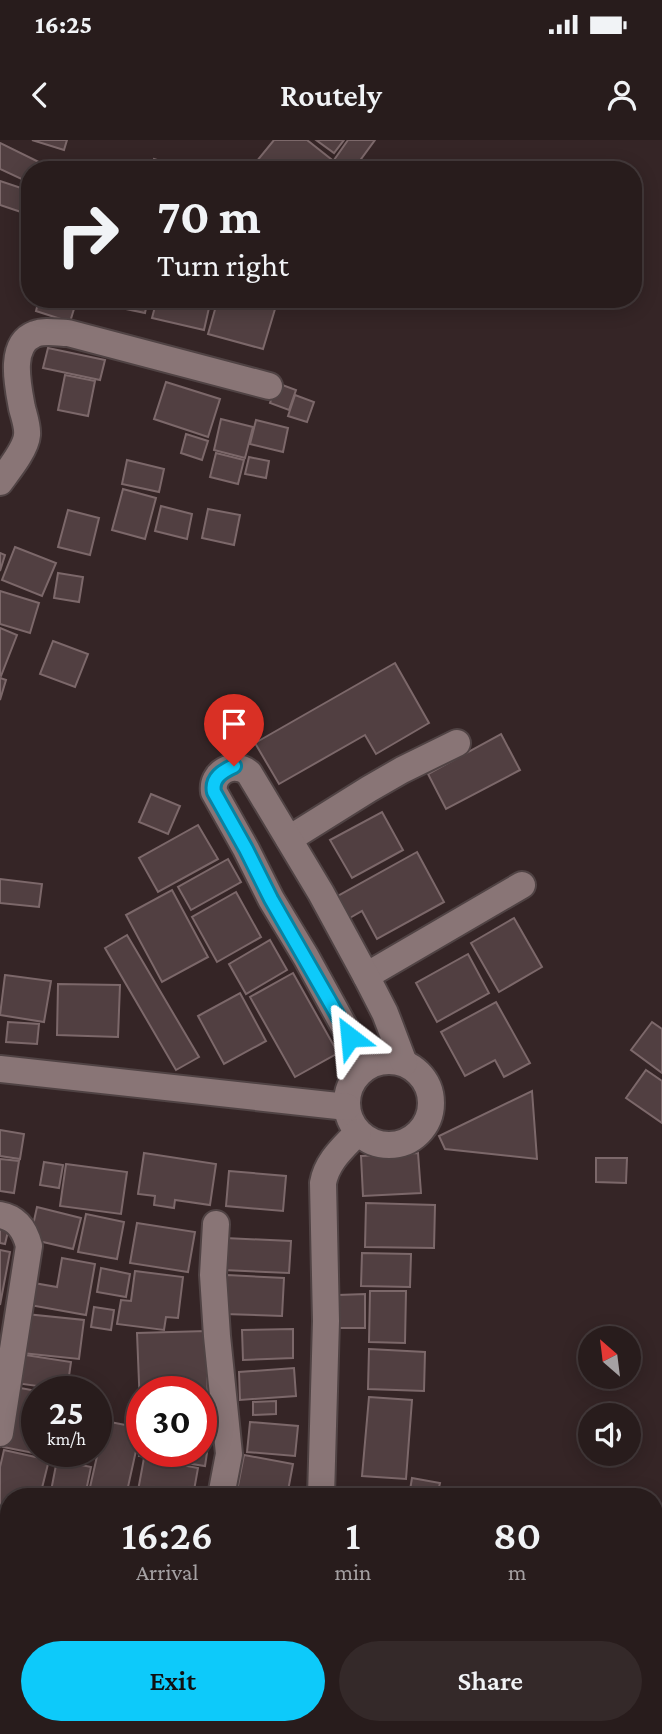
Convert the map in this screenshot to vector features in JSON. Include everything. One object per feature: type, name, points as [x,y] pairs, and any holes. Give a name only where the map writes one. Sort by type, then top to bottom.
[{"type":"street","points":[[0,482],[24,445],[27,435],[17,372],[19,352],[25,341],[38,332],[68,333],[269,386]]},
{"type":"street","points":[[289,839],[369,789],[457,743]]},
{"type":"street","points":[[365,1068],[214,792],[213,787],[220,773],[234,766],[242,767],[248,773],[321,893],[385,1013],[404,1063]]},
{"type":"street","points":[[366,976],[522,885]]},
{"type":"street","points":[[388,1060],[404,1063],[416,1070],[425,1080],[431,1093],[432,1107],[420,1132],[396,1145],[383,1145],[358,1132],[350,1121],[346,1107],[347,1096],[350,1085],[365,1068],[388,1060]]},
{"type":"street","points":[[0,1069],[346,1107]]},
{"type":"street","points":[[321,1488],[327,1321],[323,1183],[325,1172],[333,1159],[358,1132]]},
{"type":"street","points":[[0,1215],[7,1216],[24,1230],[29,1246],[0,1433]]},
{"type":"street","points":[[216,1224],[213,1275],[229,1454],[223,1488]]},
{"type":"building","points":[[32,140],[67,140],[64,150]]},
{"type":"building","points":[[274,140],[307,140],[333,161],[257,161]]},
{"type":"building","points":[[316,140],[344,140],[334,153]]},
{"type":"building","points":[[348,140],[375,140],[360,161],[334,160]]},
{"type":"building","points":[[0,143],[37,161],[21,161],[21,179],[0,169]]},
{"type":"building","points":[[0,181],[21,188],[21,212],[0,205]]},
{"type":"building","points":[[37,308],[74,308],[70,322],[36,311]]},
{"type":"building","points":[[121,308],[146,308],[145,313]]},
{"type":"building","points":[[155,308],[209,308],[204,330],[152,318]]},
{"type":"building","points":[[215,308],[275,308],[263,349],[208,334]]},
{"type":"building","points":[[48,348],[105,360],[100,380],[43,368]]},
{"type":"building","points":[[65,375],[95,381],[88,416],[58,410]]},
{"type":"building","points":[[166,382],[220,399],[208,437],[154,419]]},
{"type":"building","points":[[277,383],[296,390],[289,410],[270,403]]},
{"type":"building","points":[[295,395],[314,402],[307,422],[288,416]]},
{"type":"building","points":[[221,419],[253,427],[245,458],[214,450]]},
{"type":"building","points":[[256,420],[288,428],[283,452],[250,444]]},
{"type":"building","points":[[186,434],[208,441],[202,460],[181,453]]},
{"type":"building","points":[[216,453],[244,460],[238,484],[210,477]]},
{"type":"building","points":[[249,457],[269,461],[266,478],[245,474]]},
{"type":"building","points":[[127,460],[164,469],[159,492],[122,484]]},
{"type":"building","points":[[123,489],[156,498],[145,539],[112,530]]},
{"type":"building","points":[[161,506],[192,514],[187,539],[155,531]]},
{"type":"building","points":[[208,509],[240,515],[234,545],[202,538]]},
{"type":"building","points":[[68,510],[99,518],[90,555],[58,547]]},
{"type":"building","points":[[15,547],[56,563],[42,596],[2,580]]},
{"type":"building","points":[[0,553],[5,555],[0,571]]},
{"type":"building","points":[[58,573],[83,577],[79,602],[54,598]]},
{"type":"building","points":[[0,591],[39,603],[30,633],[0,624]]},
{"type":"building","points":[[0,628],[17,635],[1,676],[0,675]]},
{"type":"building","points":[[53,641],[88,654],[75,687],[40,674]]},
{"type":"building","points":[[395,663],[429,723],[376,754],[365,735],[279,784],[255,743]]},
{"type":"building","points":[[0,678],[6,680],[0,700]]},
{"type":"building","points":[[501,734],[520,770],[446,809],[428,774]]},
{"type":"building","points":[[151,794],[180,806],[168,834],[139,822]]},
{"type":"building","points":[[382,812],[403,850],[352,878],[330,840]]},
{"type":"building","points":[[198,825],[218,859],[158,892],[139,858]]},
{"type":"building","points":[[417,852],[444,902],[377,939],[362,911],[348,919],[336,897]]},
{"type":"building","points":[[228,859],[241,882],[191,910],[178,887]]},
{"type":"building","points":[[0,879],[42,884],[39,907],[0,903]]},
{"type":"building","points":[[172,890],[208,957],[162,982],[126,915]]},
{"type":"building","points":[[236,892],[261,937],[217,962],[192,917]]},
{"type":"building","points":[[514,918],[542,967],[499,992],[471,943]]},
{"type":"building","points":[[127,935],[199,1057],[176,1070],[105,948]]},
{"type":"building","points":[[270,940],[287,970],[246,994],[229,964]]},
{"type":"building","points":[[468,954],[489,993],[437,1022],[416,983]]},
{"type":"building","points":[[293,973],[338,1053],[295,1077],[250,997]]},
{"type":"building","points":[[5,975],[51,981],[44,1022],[0,1015]]},
{"type":"building","points":[[58,984],[120,985],[118,1037],[57,1035]]},
{"type":"building","points":[[240,993],[266,1041],[224,1064],[198,1016]]},
{"type":"building","points":[[496,1002],[530,1063],[504,1077],[495,1060],[465,1076],[441,1032]]},
{"type":"building","points":[[8,1022],[39,1024],[37,1044],[6,1042]]},
{"type":"building","points":[[652,1022],[662,1029],[662,1073],[631,1050]]},
{"type":"building","points":[[646,1070],[662,1081],[662,1123],[626,1098]]},
{"type":"building","points":[[532,1091],[537,1159],[445,1149],[439,1136]]},
{"type":"building","points":[[0,1130],[24,1134],[20,1159],[0,1156]]},
{"type":"building","points":[[144,1153],[216,1164],[210,1205],[175,1200],[174,1208],[154,1205],[155,1196],[138,1194]]},
{"type":"building","points":[[418,1153],[421,1193],[363,1196],[361,1156]]},
{"type":"building","points":[[596,1158],[627,1158],[626,1183],[596,1182]]},
{"type":"building","points":[[0,1159],[19,1161],[14,1193],[0,1191]]},
{"type":"building","points":[[44,1162],[63,1165],[59,1188],[40,1185]]},
{"type":"building","points":[[66,1164],[127,1172],[121,1214],[60,1206]]},
{"type":"building","points":[[229,1171],[286,1176],[283,1211],[226,1206]]},
{"type":"building","points":[[366,1203],[435,1205],[434,1248],[365,1247]]},
{"type":"building","points":[[37,1207],[81,1218],[73,1249],[30,1239]]},
{"type":"building","points":[[86,1214],[124,1222],[117,1259],[78,1252]]},
{"type":"building","points":[[0,1220],[10,1223],[5,1244],[0,1243]]},
{"type":"building","points":[[137,1223],[195,1232],[188,1272],[130,1263]]},
{"type":"building","points":[[225,1238],[291,1241],[289,1273],[223,1270]]},
{"type":"building","points":[[0,1250],[10,1252],[0,1305]]},
{"type":"building","points":[[362,1253],[411,1254],[410,1287],[361,1286]]},
{"type":"building","points":[[62,1258],[95,1264],[86,1315],[24,1304],[28,1282],[57,1287]]},
{"type":"building","points":[[101,1268],[130,1274],[126,1297],[97,1292]]},
{"type":"building","points":[[135,1271],[183,1277],[178,1318],[166,1317],[164,1330],[117,1324],[121,1300],[131,1301]]},
{"type":"building","points":[[227,1275],[284,1278],[282,1316],[225,1314]]},
{"type":"building","points":[[370,1291],[406,1291],[405,1343],[369,1342]]},
{"type":"building","points":[[365,1294],[365,1328],[339,1328],[338,1295]]},
{"type":"building","points":[[94,1307],[114,1310],[111,1330],[91,1327]]},
{"type":"building","points":[[26,1314],[84,1320],[79,1359],[22,1353]]},
{"type":"building","points":[[293,1329],[293,1358],[243,1360],[242,1330]]},
{"type":"building","points":[[206,1331],[207,1376],[139,1376],[137,1333]]},
{"type":"building","points":[[369,1349],[425,1352],[424,1391],[368,1389]]},
{"type":"building","points":[[19,1354],[71,1362],[69,1376],[21,1376],[21,1384],[15,1383]]},
{"type":"building","points":[[294,1368],[296,1396],[240,1400],[239,1372]]},
{"type":"building","points":[[15,1387],[21,1388],[21,1451],[3,1447]]},
{"type":"building","points":[[369,1397],[412,1400],[406,1479],[362,1476]]},
{"type":"building","points":[[276,1401],[276,1414],[253,1415],[253,1402]]},
{"type":"building","points":[[112,1422],[126,1425],[126,1467],[132,1467],[128,1488],[90,1488],[95,1467],[112,1467]]},
{"type":"building","points":[[250,1422],[298,1426],[295,1456],[247,1452]]},
{"type":"building","points":[[4,1450],[21,1454],[21,1467],[47,1467],[42,1488],[0,1488],[0,1467]]},
{"type":"building","points":[[244,1455],[293,1464],[288,1488],[238,1488]]},
{"type":"building","points":[[56,1467],[91,1467],[87,1488],[52,1488]]},
{"type":"building","points":[[142,1467],[198,1468],[194,1488],[138,1488]]},
{"type":"building","points":[[412,1478],[440,1483],[439,1488],[410,1488]]},
{"type":"route","points":[[234,766],[220,773],[213,787],[214,792],[350,1037]]}]
